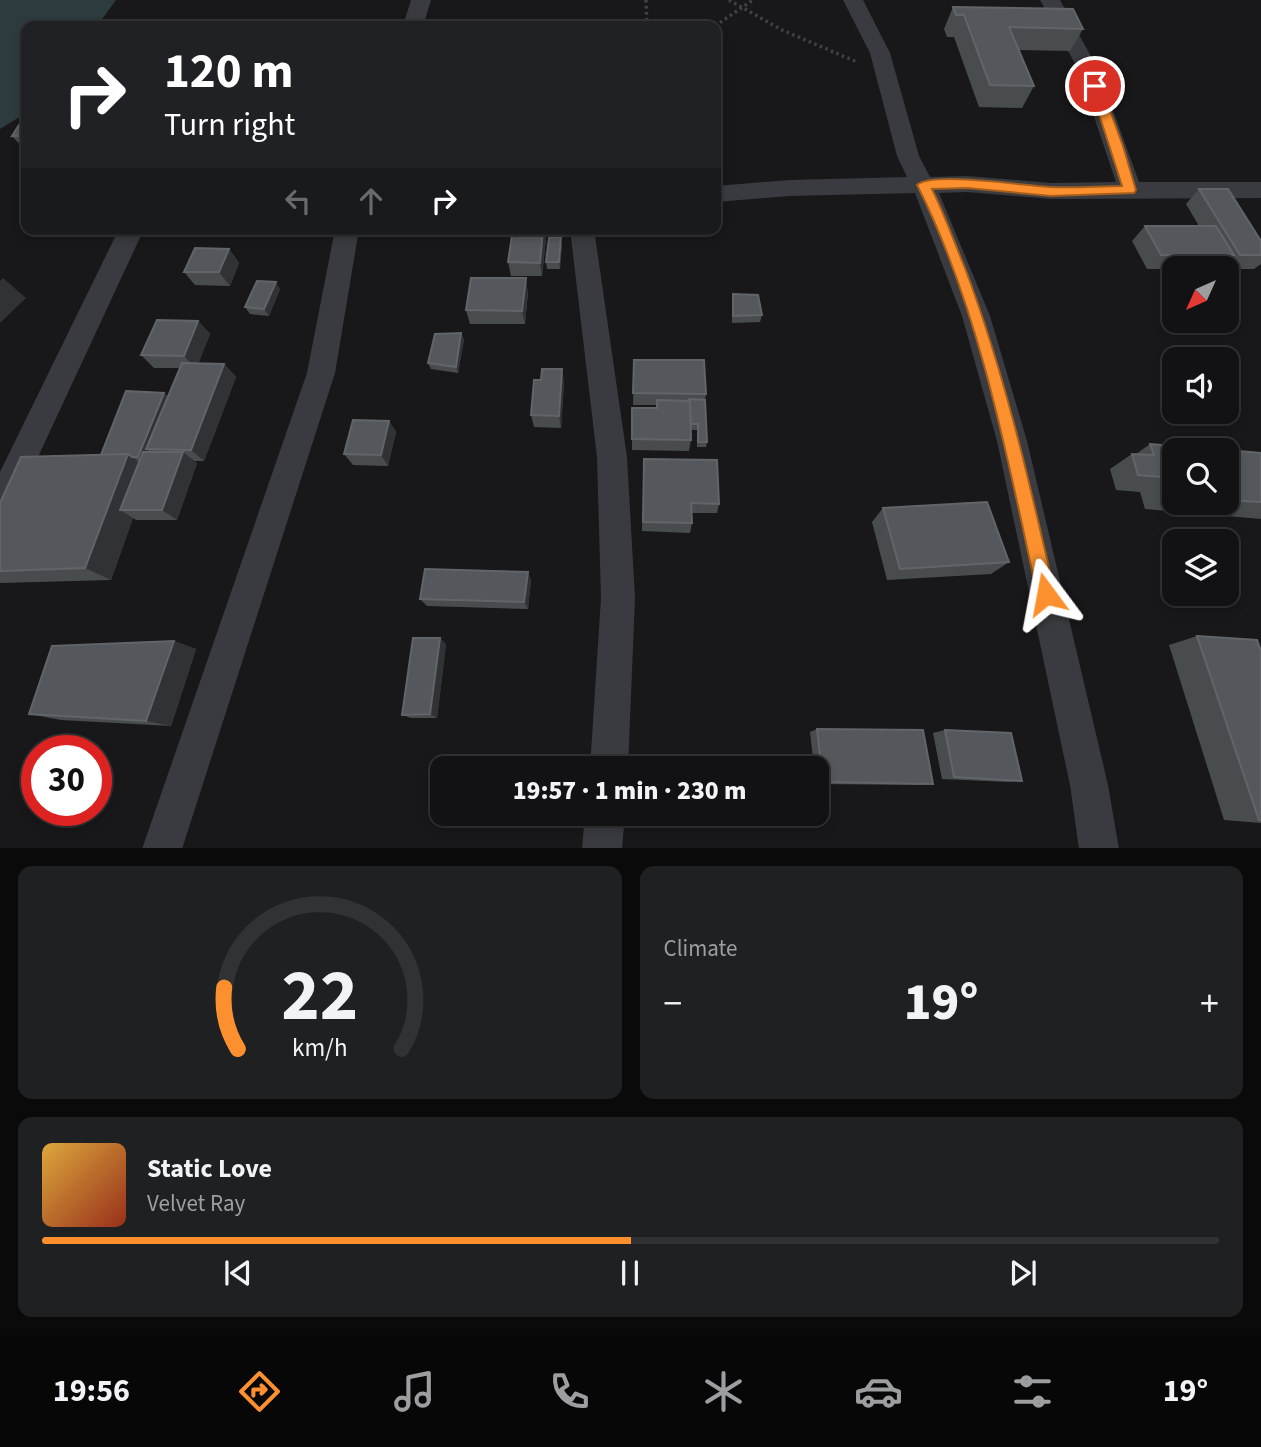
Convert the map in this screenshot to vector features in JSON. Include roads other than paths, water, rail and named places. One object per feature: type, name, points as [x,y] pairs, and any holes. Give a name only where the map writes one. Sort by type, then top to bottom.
[{"type":"street","points":[[415,21],[421,0]]},
{"type":"street","points":[[853,0],[880,53],[908,156],[935,208],[976,316],[1012,441],[1089,785],[1099,848]]},
{"type":"street","points":[[1050,0],[1092,78],[1130,190]]},
{"type":"street","points":[[721,194],[790,188],[967,184],[1051,191],[1261,190]]},
{"type":"street","points":[[0,505],[129,235]]},
{"type":"street","points":[[162,848],[321,373],[346,235]]},
{"type":"street","points":[[583,235],[612,457],[618,598],[610,756]]},
{"type":"street","points":[[602,848],[604,826]]}]
